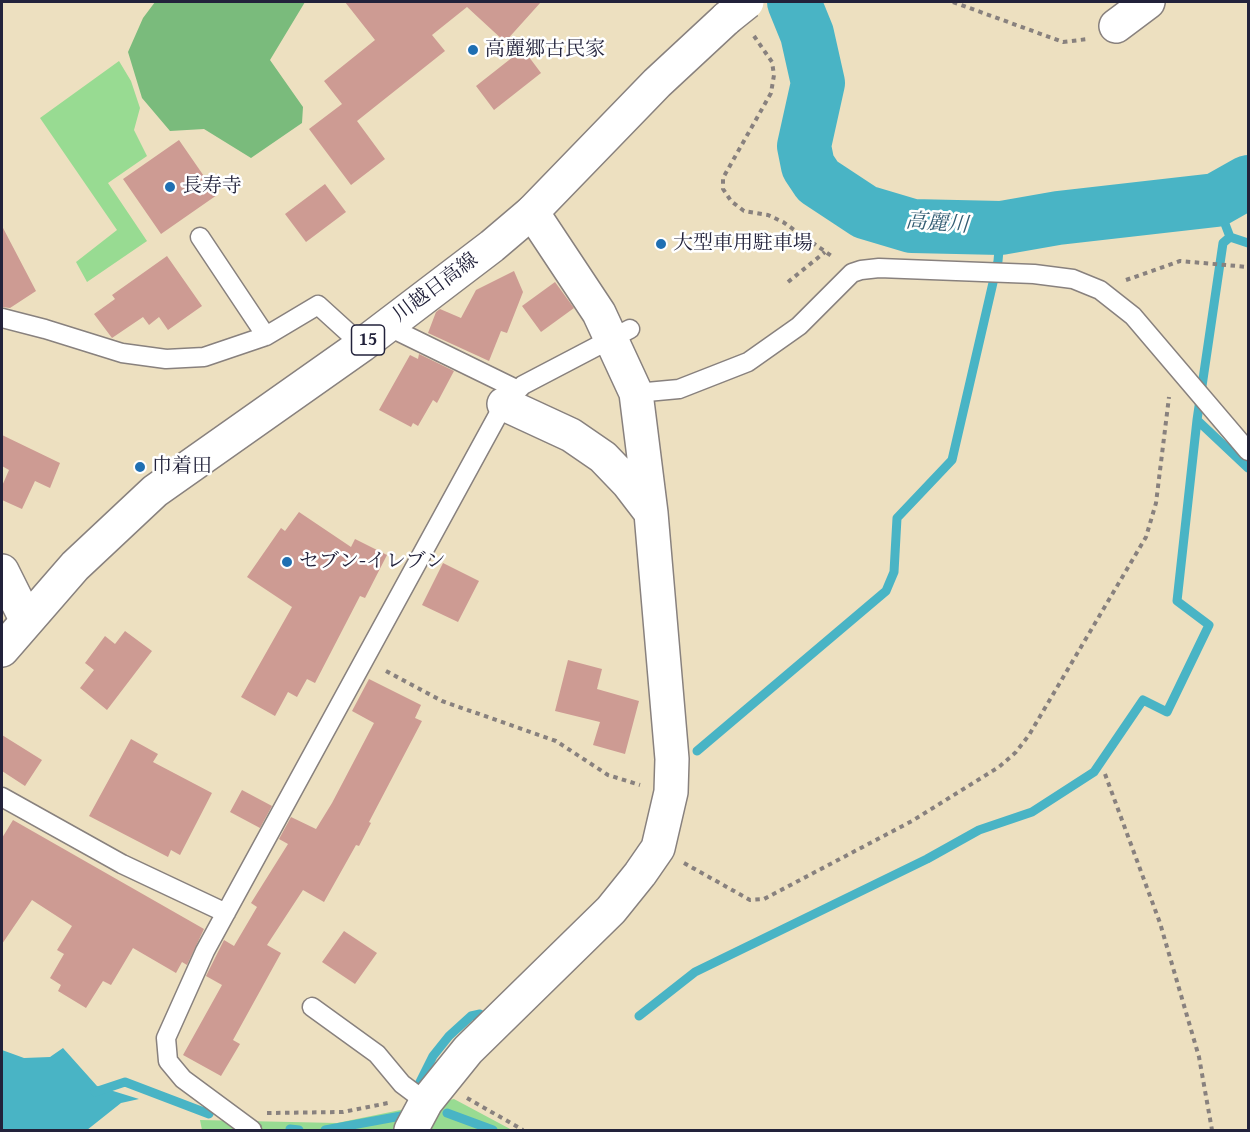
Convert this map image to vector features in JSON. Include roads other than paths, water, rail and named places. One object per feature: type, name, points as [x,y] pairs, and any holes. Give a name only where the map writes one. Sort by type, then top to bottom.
[{"type":"street","points":[[1116,26],[1148,2]]},
{"type":"street","name":"川越日高線","points":[[2,650],[26,619],[75,566],[156,491],[374,335],[492,246],[532,212],[657,83],[741,16]]},
{"type":"street","points":[[411,1131],[428,1094],[468,1050],[611,910],[658,848],[671,792],[672,759],[651,513],[636,393],[621,332],[532,212]]},
{"type":"street","points":[[510,397],[603,457],[628,483],[651,513]]},
{"type":"street","points":[[2,571],[26,619]]},
{"type":"lane","points":[[200,237],[266,336]]},
{"type":"lane","points":[[636,393],[679,389],[748,362],[799,326],[852,273],[879,268],[1034,274],[1073,279],[1100,290],[1133,316],[1248,452]]},
{"type":"lane","points":[[2,318],[122,353],[166,359],[204,357],[266,336],[318,305],[374,335],[510,397]]},
{"type":"lane","points":[[252,1131],[183,1079],[168,1061],[166,1038],[205,951],[510,397],[621,332]]},
{"type":"lane","points":[[2,797],[122,864],[226,913]]},
{"type":"lane","points":[[312,1007],[377,1054],[402,1084],[428,1094]]},
{"type":"water","points":[[63,1048],[97,1086],[139,1099],[121,1103],[87,1130],[2,1130],[2,1050],[24,1058],[50,1057]]},
{"type":"waterway","name":"高麗川","points":[[794,2],[807,34],[818,83],[804,146],[808,166],[818,181],[865,212],[912,226],[1001,228],[1058,218],[1216,200],[1248,182]]},
{"type":"waterway","points":[[1216,200],[1230,237],[1248,243]]},
{"type":"waterway","points":[[697,751],[886,591],[894,572],[897,518],[952,460],[998,261],[1001,228]]},
{"type":"waterway","points":[[1230,237],[1223,243],[1197,420],[1248,468]]},
{"type":"waterway","points":[[639,1016],[695,972],[927,859],[979,830],[1032,812],[1094,772],[1143,700],[1167,712],[1209,625],[1177,601],[1197,420]]},
{"type":"waterway","points":[[418,1086],[433,1056],[449,1036],[471,1016],[480,1014]]},
{"type":"waterway","points":[[95,1092],[125,1082],[209,1114]]},
{"type":"waterway","points":[[447,1113],[493,1130]]},
{"type":"waterway","points":[[325,1130],[401,1116]]},
{"type":"waterway","points":[[290,1129],[299,1130]]},
{"type":"place","name":"高麗郷古民家","points":[[473,50]]},
{"type":"place","name":"長寿寺","points":[[170,187]]},
{"type":"place","name":"大型車用駐車場","points":[[661,244]]},
{"type":"place","name":"巾着田","points":[[140,467]]},
{"type":"place","name":"セブン-イレブン","points":[[287,562]]}]
